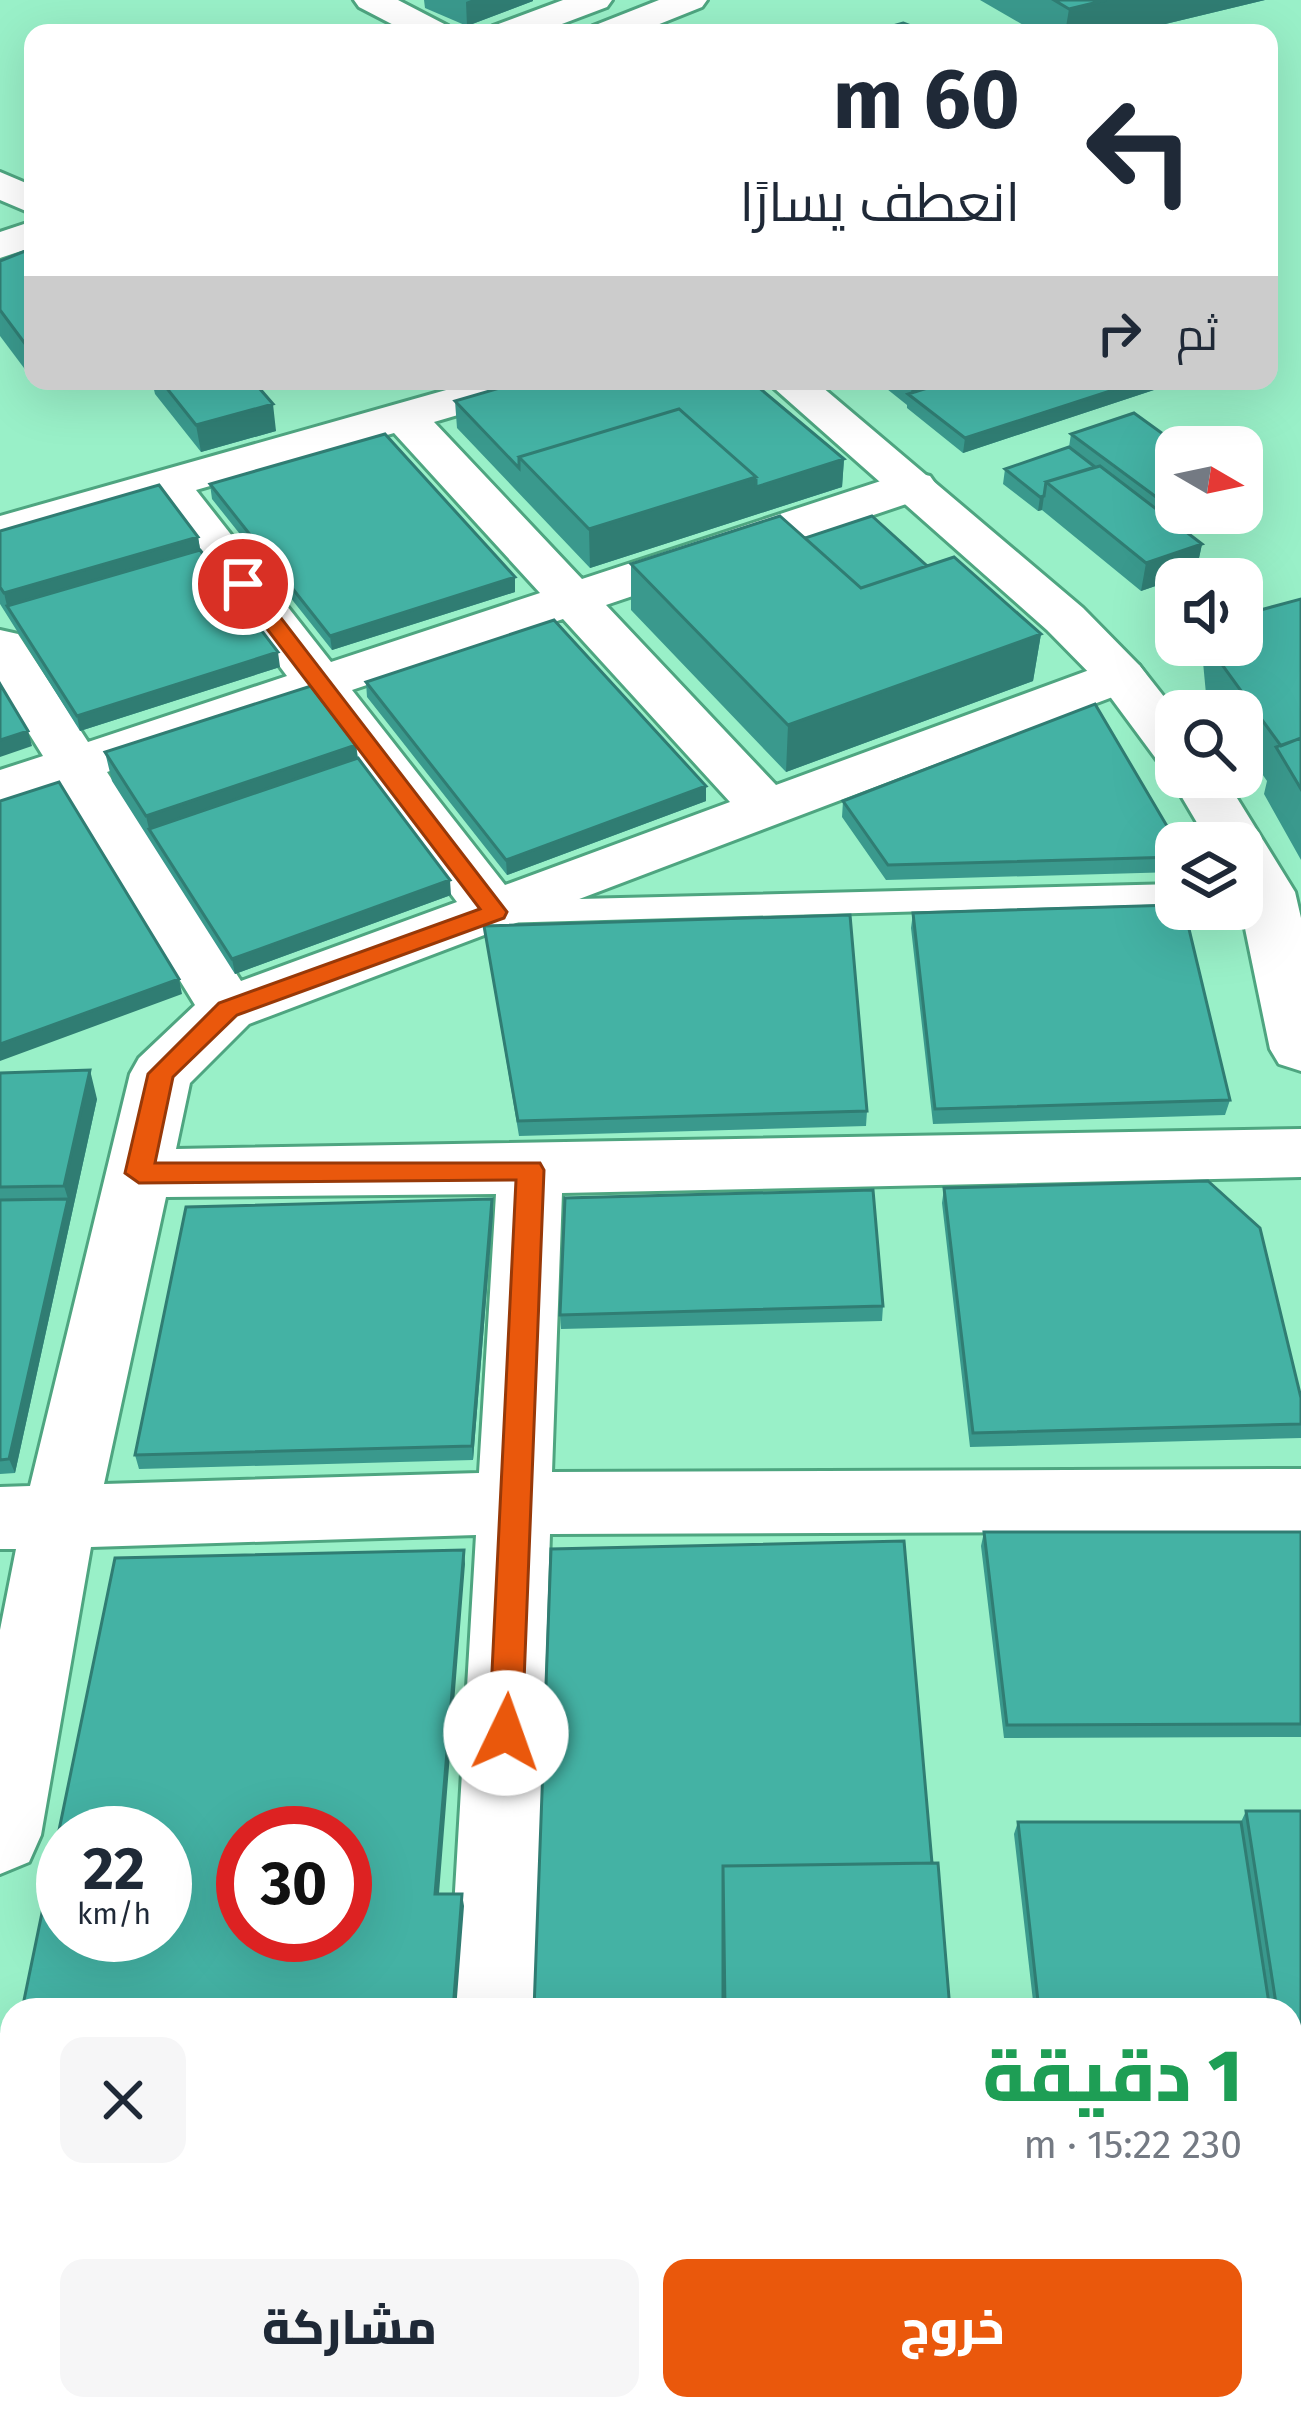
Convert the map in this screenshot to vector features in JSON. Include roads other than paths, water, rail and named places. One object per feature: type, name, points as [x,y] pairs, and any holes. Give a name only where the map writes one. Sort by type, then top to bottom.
[{"type":"street","points":[[530,24],[595,0]]},
{"type":"street","points":[[628,24],[690,0]]},
{"type":"street","points":[[376,1],[419,24]]},
{"type":"street","points":[[0,531],[496,390]]},
{"type":"street","points":[[799,390],[1064,619],[1121,676],[1155,721]]},
{"type":"street","points":[[404,417],[766,807]]},
{"type":"street","points":[[168,485],[495,912]]},
{"type":"street","points":[[0,789],[913,486]]},
{"type":"street","points":[[0,645],[228,1009]]},
{"type":"street","points":[[0,1835],[30,1517],[139,1173],[161,1074],[228,1009],[1121,676]]},
{"type":"street","points":[[1263,923],[1301,1049]]},
{"type":"street","points":[[139,1173],[1301,1154]]},
{"type":"street","points":[[492,1998],[530,1170]]},
{"type":"street","points":[[30,1517],[518,1503],[1301,1500]]},
{"type":"lane","points":[[495,912],[1155,895]]}]
